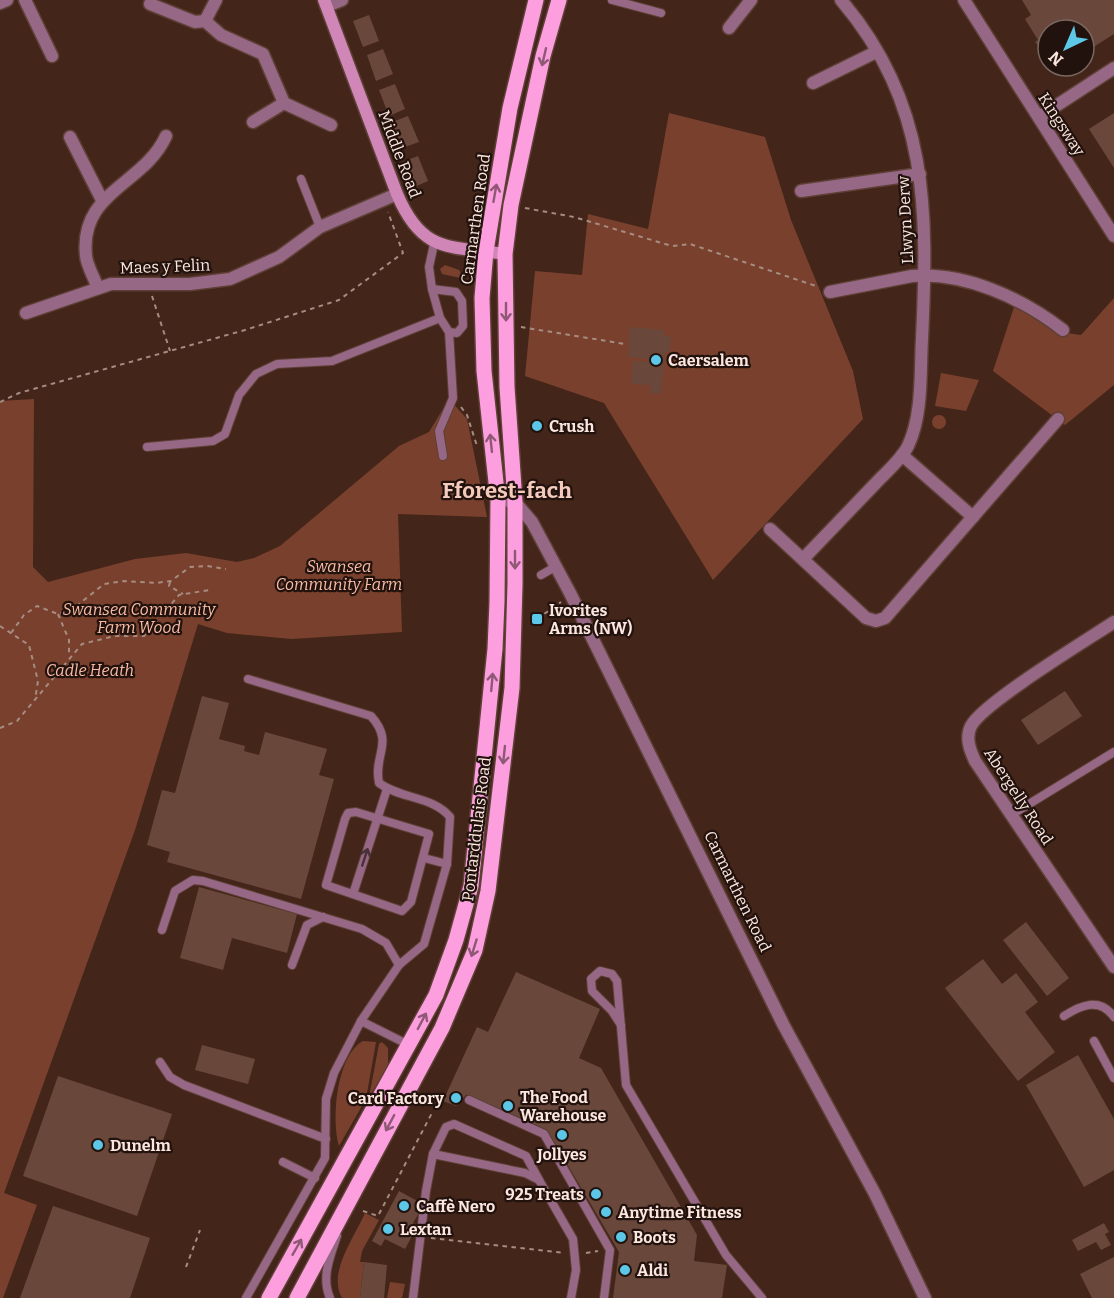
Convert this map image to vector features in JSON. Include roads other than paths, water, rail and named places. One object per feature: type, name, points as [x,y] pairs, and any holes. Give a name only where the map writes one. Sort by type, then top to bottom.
[{"type":"main road","name":"Carmarthen Road","points":[[498,501],[484,371],[482,298],[486,251],[510,108],[536,0]]},
{"type":"main road","name":"Carmarthen Road","points":[[515,502],[508,420],[505,254],[511,205],[543,56],[559,0]]},
{"type":"main road","name":"Pontarddulais Road","points":[[269,1298],[436,994],[456,940],[471,886],[495,649],[498,501]]},
{"type":"main road","name":"Pontarddulais Road","points":[[297,1298],[442,1028],[475,950],[489,891],[512,688],[515,502]]},
{"type":"street","points":[[0,3],[7,0]]},
{"type":"street","points":[[24,0],[52,56]]},
{"type":"street","points":[[205,21],[216,0]]},
{"type":"street","points":[[325,3],[342,0]]},
{"type":"street","points":[[729,28],[751,0]]},
{"type":"street","name":"Llwyn Derw","points":[[803,559],[903,455],[917,416],[925,275],[925,223],[920,174],[910,129],[896,89],[876,52],[841,0]]},
{"type":"street","name":"Kingsway","points":[[964,0],[1114,236]]},
{"type":"street","name":"Middle Road","points":[[325,3],[397,194],[410,222],[434,244]]},
{"type":"street","points":[[150,4],[195,22],[205,21],[221,35],[263,54],[284,104],[331,125]]},
{"type":"street","points":[[813,83],[876,52]]},
{"type":"street","points":[[1038,117],[1114,68]]},
{"type":"street","points":[[253,122],[284,104]]},
{"type":"street","points":[[97,286],[86,257],[87,231],[102,200],[154,157],[166,136]]},
{"type":"street","points":[[70,137],[102,200]]},
{"type":"street","points":[[801,191],[920,174]]},
{"type":"street","name":"Maes y Felin","points":[[26,313],[97,286],[190,284],[230,279],[279,257],[320,227],[397,194]]},
{"type":"street","points":[[434,244],[505,254]]},
{"type":"street","points":[[830,292],[925,275],[954,280],[1011,297],[1063,330]]},
{"type":"street","points":[[771,529],[866,618],[876,621],[885,618],[1058,419]]},
{"type":"street","points":[[903,455],[973,517]]},
{"type":"street","points":[[498,501],[515,502]]},
{"type":"street","name":"Carmarthen Road","points":[[515,502],[532,522],[783,1024],[875,1194],[925,1298]]},
{"type":"street","name":"Abergelly Road","points":[[1114,622],[991,706],[971,724],[968,741],[970,751],[1011,815],[1114,967]]},
{"type":"lane","points":[[612,0],[661,13]]},
{"type":"lane","points":[[300,179],[320,227]]},
{"type":"lane","points":[[434,244],[429,267],[432,290],[440,318],[449,332],[453,398],[439,431],[442,456]]},
{"type":"lane","points":[[432,290],[443,289],[456,292],[462,301],[463,326],[457,333],[449,332]]},
{"type":"lane","points":[[147,447],[213,441],[225,434],[239,395],[256,374],[277,364],[332,361],[440,318]]},
{"type":"lane","points":[[542,575],[555,567]]},
{"type":"lane","points":[[246,1298],[325,1158],[327,1099],[334,1073],[361,1021],[399,965],[424,944],[447,864],[451,826],[450,817],[443,808],[387,789],[379,783],[376,772],[385,738],[381,727],[371,716],[248,679]]},
{"type":"lane","points":[[1011,815],[1114,752]]},
{"type":"lane","points":[[353,894],[387,789]]},
{"type":"lane","points":[[356,812],[377,819],[429,834],[411,902],[402,911],[326,885],[348,813],[356,812]]},
{"type":"lane","points":[[424,858],[447,864]]},
{"type":"lane","points":[[162,930],[175,891],[193,880],[323,917],[378,936],[386,943],[399,965]]},
{"type":"lane","points":[[292,965],[307,925],[323,917]]},
{"type":"lane","points":[[621,1025],[612,1011],[592,991],[591,979],[600,971],[612,974],[617,981],[621,1025],[626,1085],[726,1255],[762,1298]]},
{"type":"lane","points":[[1065,1016],[1089,1003],[1100,1006],[1114,1017]]},
{"type":"lane","points":[[361,1021],[409,1045]]},
{"type":"lane","points":[[1094,1041],[1114,1078]]},
{"type":"lane","points":[[160,1062],[170,1077],[184,1085],[326,1139]]},
{"type":"lane","points":[[468,1100],[544,1134],[610,1250],[604,1298]]},
{"type":"lane","points":[[413,1298],[434,1154],[446,1127],[454,1124],[526,1156],[573,1239],[576,1270],[571,1298]]},
{"type":"lane","points":[[434,1154],[525,1173],[539,1180]]},
{"type":"lane","points":[[283,1162],[315,1178]]},
{"type":"lane","points":[[330,1298],[327,1290],[327,1266],[348,1204]]},
{"type":"place","name":"Caersalem","points":[[656,360]]},
{"type":"place","name":"Crush","points":[[537,426]]},
{"type":"place","name":"Ivorites Arms (NW)","points":[[537,619]]},
{"type":"place","name":"Card Factory","points":[[456,1098]]},
{"type":"place","name":"The Food Warehouse","points":[[508,1106]]},
{"type":"place","name":"Jollyes","points":[[562,1135]]},
{"type":"place","name":"Dunelm","points":[[98,1145]]},
{"type":"place","name":"925 Treats","points":[[596,1194]]},
{"type":"place","name":"Caffè Nero","points":[[404,1206]]},
{"type":"place","name":"Anytime Fitness","points":[[606,1212]]},
{"type":"place","name":"Lextan","points":[[388,1229]]},
{"type":"place","name":"Boots","points":[[621,1237]]},
{"type":"place","name":"Aldi","points":[[625,1270]]},
{"type":"district","name":"Fforest-fach","points":[[507,490]]},
{"type":"park label","name":"Swansea Community Farm","points":[[339,575]]},
{"type":"park label","name":"Swansea Community Farm Wood","points":[[139,618]]},
{"type":"park label","name":"Cadle Heath","points":[[90,670]]}]
